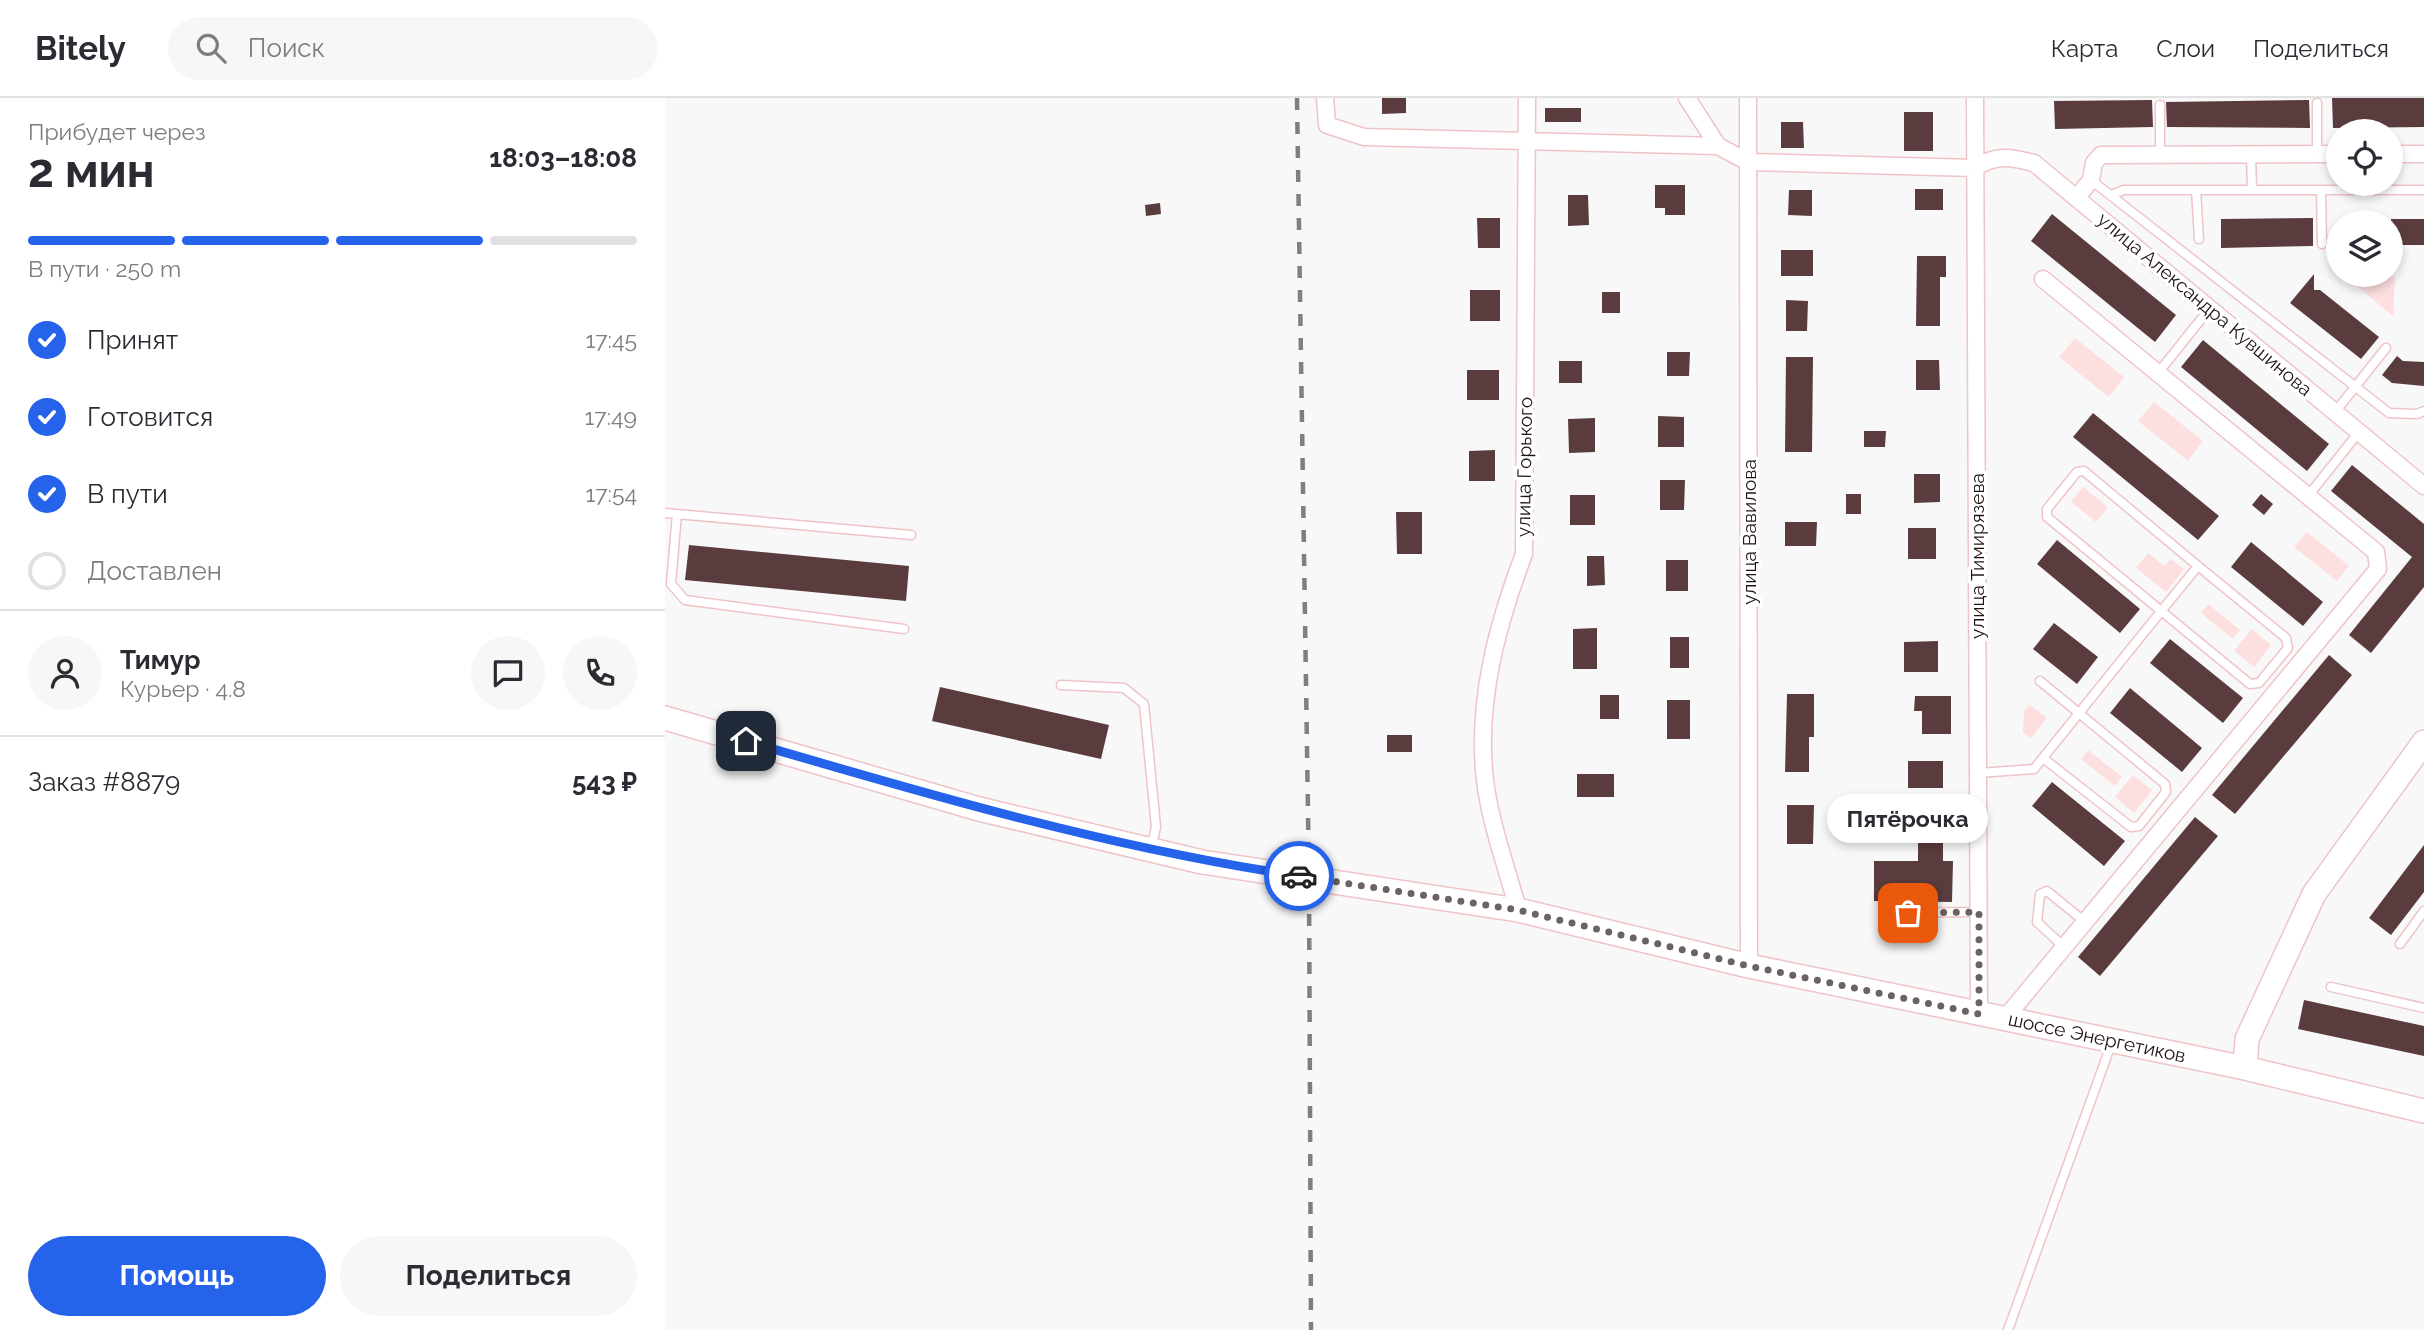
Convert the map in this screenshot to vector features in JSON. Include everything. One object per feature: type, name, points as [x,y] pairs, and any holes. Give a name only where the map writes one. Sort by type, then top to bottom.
[{"type":"main road","name":"шоссе Энергетиков","points":[[665,718],[979,809],[1202,862],[1375,886],[1518,910],[1749,966],[2245,1068],[2424,1111]]},
{"type":"main road","points":[[2245,1068],[2247,1039],[2314,894],[2424,742]]},
{"type":"street","points":[[1325,98],[1327,125],[1364,137],[1718,145]]},
{"type":"street","name":"улица Горького","points":[[1518,910],[1485,781],[1482,725],[1500,617],[1524,554],[1527,98]]},
{"type":"street","points":[[1687,98],[1718,145],[1748,162],[1975,168]]},
{"type":"street","name":"улица Вавилова","points":[[1748,98],[1749,966]]},
{"type":"street","name":"улица Тимирязева","points":[[1975,98],[1979,1014]]},
{"type":"street","points":[[2077,197],[2091,180],[2094,163],[2101,155],[2326,154]]},
{"type":"street","points":[[2403,154],[2424,154]]},
{"type":"street","name":"улица Александра Кувшинова","points":[[1975,168],[1989,158],[2012,157],[2034,163],[2424,486]]},
{"type":"street","points":[[2006,1017],[2378,569],[2376,552],[2043,279]]},
{"type":"lane","points":[[2318,103],[2318,154]]},
{"type":"lane","points":[[2160,105],[2160,155]]},
{"type":"lane","points":[[2251,154],[2252,190]]},
{"type":"lane","points":[[2091,180],[2389,413],[2417,414],[2424,411]]},
{"type":"lane","points":[[2111,195],[2124,190],[2424,190]]},
{"type":"lane","points":[[2196,190],[2199,239]]},
{"type":"lane","points":[[2321,190],[2322,244]]},
{"type":"lane","points":[[2158,373],[2210,308]]},
{"type":"lane","points":[[2336,412],[2386,348]]},
{"type":"lane","points":[[2308,496],[2359,432]]},
{"type":"lane","points":[[2084,471],[2286,638],[2288,648],[2259,684],[2250,684],[2162,610],[2047,517],[2047,509],[2077,472],[2084,471]]},
{"type":"lane","points":[[665,513],[912,535]]},
{"type":"lane","points":[[677,514],[671,584],[685,600],[904,629]]},
{"type":"lane","points":[[1979,773],[2034,769],[2198,566]]},
{"type":"lane","points":[[2040,681],[2165,784],[2166,792],[2139,826],[2131,827],[2043,758]]},
{"type":"lane","points":[[1061,685],[1124,688],[1144,704],[1156,827],[1151,850]]},
{"type":"lane","points":[[2064,947],[2037,922],[2040,894],[2047,891],[2085,922]]},
{"type":"lane","points":[[2400,944],[2424,911]]},
{"type":"lane","points":[[1884,913],[1979,912]]},
{"type":"lane","points":[[2331,987],[2424,1008]]},
{"type":"lane","points":[[2008,1330],[2113,1040]]},
{"type":"shaded area","points":[[2358,287],[2394,287],[2393,316]]},
{"type":"shaded area","points":[[2075,338],[2124,377],[2109,397],[2059,357]]},
{"type":"shaded area","points":[[2154,402],[2203,441],[2188,461],[2138,421]]},
{"type":"shaded area","points":[[2083,487],[2108,507],[2096,522],[2071,502]]},
{"type":"shaded area","points":[[2307,532],[2349,566],[2337,581],[2294,547]]},
{"type":"shaded area","points":[[2148,553],[2164,566],[2171,559],[2184,569],[2166,592],[2136,568]]},
{"type":"shaded area","points":[[2208,604],[2240,630],[2233,639],[2201,613]]},
{"type":"shaded area","points":[[2252,629],[2271,645],[2254,667],[2234,651]]},
{"type":"shaded area","points":[[2030,705],[2047,718],[2031,738],[2023,732],[2024,711]]},
{"type":"shaded area","points":[[2088,750],[2122,777],[2115,786],[2081,759]]},
{"type":"shaded area","points":[[2133,775],[2152,790],[2134,813],[2115,797]]},
{"type":"building","points":[[1382,98],[1406,98],[1406,113],[1382,114]]},
{"type":"building","points":[[2332,98],[2424,98],[2424,127],[2403,127],[2403,119],[2333,119]]},
{"type":"building","points":[[2152,100],[2153,127],[2055,129],[2054,101]]},
{"type":"building","points":[[2309,100],[2310,128],[2167,127],[2166,102]]},
{"type":"building","points":[[1545,108],[1581,108],[1581,122],[1545,122]]},
{"type":"building","points":[[1904,112],[1933,112],[1933,151],[1904,151]]},
{"type":"building","points":[[1781,122],[1803,122],[1804,148],[1781,148]]},
{"type":"building","points":[[1655,185],[1685,185],[1685,215],[1665,215],[1665,208],[1655,208]]},
{"type":"building","points":[[1915,189],[1943,189],[1943,210],[1915,210]]},
{"type":"building","points":[[1789,190],[1812,190],[1812,216],[1788,215]]},
{"type":"building","points":[[1568,195],[1588,195],[1589,225],[1568,226]]},
{"type":"building","points":[[1160,203],[1161,214],[1146,216],[1145,205]]},
{"type":"building","points":[[2052,214],[2176,315],[2155,342],[2031,241]]},
{"type":"building","points":[[1477,218],[1500,218],[1500,248],[1478,248]]},
{"type":"building","points":[[2313,218],[2313,246],[2221,248],[2221,219]]},
{"type":"building","points":[[2403,219],[2424,219],[2424,245],[2403,245]]},
{"type":"building","points":[[1781,250],[1813,250],[1813,276],[1781,276]]},
{"type":"building","points":[[1917,256],[1946,256],[1946,277],[1940,277],[1940,326],[1916,326]]},
{"type":"building","points":[[2314,274],[2314,290],[2320,290],[2379,337],[2361,359],[2290,303]]},
{"type":"building","points":[[1470,290],[1500,290],[1500,321],[1470,321]]},
{"type":"building","points":[[1602,292],[1620,292],[1620,313],[1602,313]]},
{"type":"building","points":[[1786,300],[1808,301],[1807,331],[1786,331]]},
{"type":"building","points":[[2203,340],[2329,444],[2307,471],[2181,367]]},
{"type":"building","points":[[1667,352],[1690,352],[1689,376],[1667,376]]},
{"type":"building","points":[[2397,356],[2403,361],[2424,362],[2424,386],[2392,383],[2382,375]]},
{"type":"building","points":[[1786,357],[1813,357],[1812,452],[1785,452]]},
{"type":"building","points":[[1916,360],[1939,360],[1940,390],[1916,390]]},
{"type":"building","points":[[1559,361],[1582,361],[1582,383],[1559,383]]},
{"type":"building","points":[[1467,370],[1499,370],[1499,400],[1467,400]]},
{"type":"building","points":[[2093,413],[2219,516],[2198,540],[2073,437]]},
{"type":"building","points":[[1658,416],[1684,417],[1684,447],[1658,447]]},
{"type":"building","points":[[1595,418],[1595,452],[1569,453],[1568,419]]},
{"type":"building","points":[[1864,431],[1886,431],[1885,447],[1864,447]]},
{"type":"building","points":[[1495,450],[1495,481],[1469,481],[1469,451]]},
{"type":"building","points":[[2352,465],[2424,524],[2424,587],[2371,653],[2349,635],[2412,557],[2331,491]]},
{"type":"building","points":[[1914,474],[1940,474],[1940,502],[1914,503]]},
{"type":"building","points":[[1660,480],[1685,480],[1684,510],[1660,510]]},
{"type":"building","points":[[1846,494],[1861,494],[1861,514],[1846,514]]},
{"type":"building","points":[[2261,494],[2273,504],[2264,515],[2252,505]]},
{"type":"building","points":[[1570,495],[1595,495],[1595,525],[1570,525]]},
{"type":"building","points":[[1396,512],[1422,512],[1422,554],[1397,554]]},
{"type":"building","points":[[1785,522],[1817,522],[1816,546],[1785,546]]},
{"type":"building","points":[[1908,528],[1936,528],[1936,559],[1908,559]]},
{"type":"building","points":[[2057,540],[2140,609],[2120,633],[2037,564]]},
{"type":"building","points":[[2251,542],[2323,602],[2303,626],[2231,567]]},
{"type":"building","points":[[689,545],[909,566],[906,601],[685,580]]},
{"type":"building","points":[[1587,556],[1604,556],[1605,585],[1587,586]]},
{"type":"building","points":[[1666,560],[1688,560],[1688,591],[1666,591]]},
{"type":"building","points":[[2054,623],[2098,657],[2077,684],[2033,649]]},
{"type":"building","points":[[1597,628],[1597,669],[1573,669],[1573,629]]},
{"type":"building","points":[[1670,637],[1689,637],[1689,668],[1670,668]]},
{"type":"building","points":[[2170,639],[2243,698],[2223,723],[2150,663]]},
{"type":"building","points":[[1938,641],[1938,672],[1904,672],[1904,642]]},
{"type":"building","points":[[2329,655],[2352,675],[2235,814],[2212,795]]},
{"type":"building","points":[[940,687],[1109,725],[1101,759],[932,721]]},
{"type":"building","points":[[2130,688],[2202,748],[2182,772],[2110,713]]},
{"type":"building","points":[[1787,694],[1814,694],[1814,737],[1809,737],[1809,772],[1785,772]]},
{"type":"building","points":[[1600,695],[1619,695],[1619,719],[1600,719]]},
{"type":"building","points":[[1915,696],[1951,696],[1951,734],[1922,734],[1922,711],[1914,711]]},
{"type":"building","points":[[1667,700],[1690,700],[1690,739],[1667,739]]},
{"type":"building","points":[[1387,735],[1412,735],[1412,752],[1387,752]]},
{"type":"building","points":[[1908,761],[1943,761],[1943,788],[1908,788]]},
{"type":"building","points":[[1577,774],[1614,774],[1614,797],[1577,797]]},
{"type":"building","points":[[2052,782],[2125,841],[2104,866],[2032,806]]},
{"type":"building","points":[[1787,805],[1814,805],[1813,844],[1787,844]]},
{"type":"building","points":[[1918,815],[1943,815],[1943,861],[1953,861],[1952,902],[1874,901],[1874,861],[1918,861]]},
{"type":"building","points":[[2195,817],[2218,836],[2100,976],[2078,957]]},
{"type":"building","points":[[2424,845],[2424,892],[2391,935],[2369,918]]},
{"type":"building","points":[[2304,1000],[2424,1026],[2424,1056],[2298,1029]]},
{"type":"railway","points":[[1297,98],[1309,878],[1311,1330]]},
{"type":"way so far","points":[[1299,876],[1518,910],[1749,966],[1979,1014],[1979,912],[1908,913]]},
{"type":"place","name":"Пятёрочка","points":[[1908,913]]},
{"type":"route","points":[[746,741],[979,809],[1202,862],[1299,876]]}]
